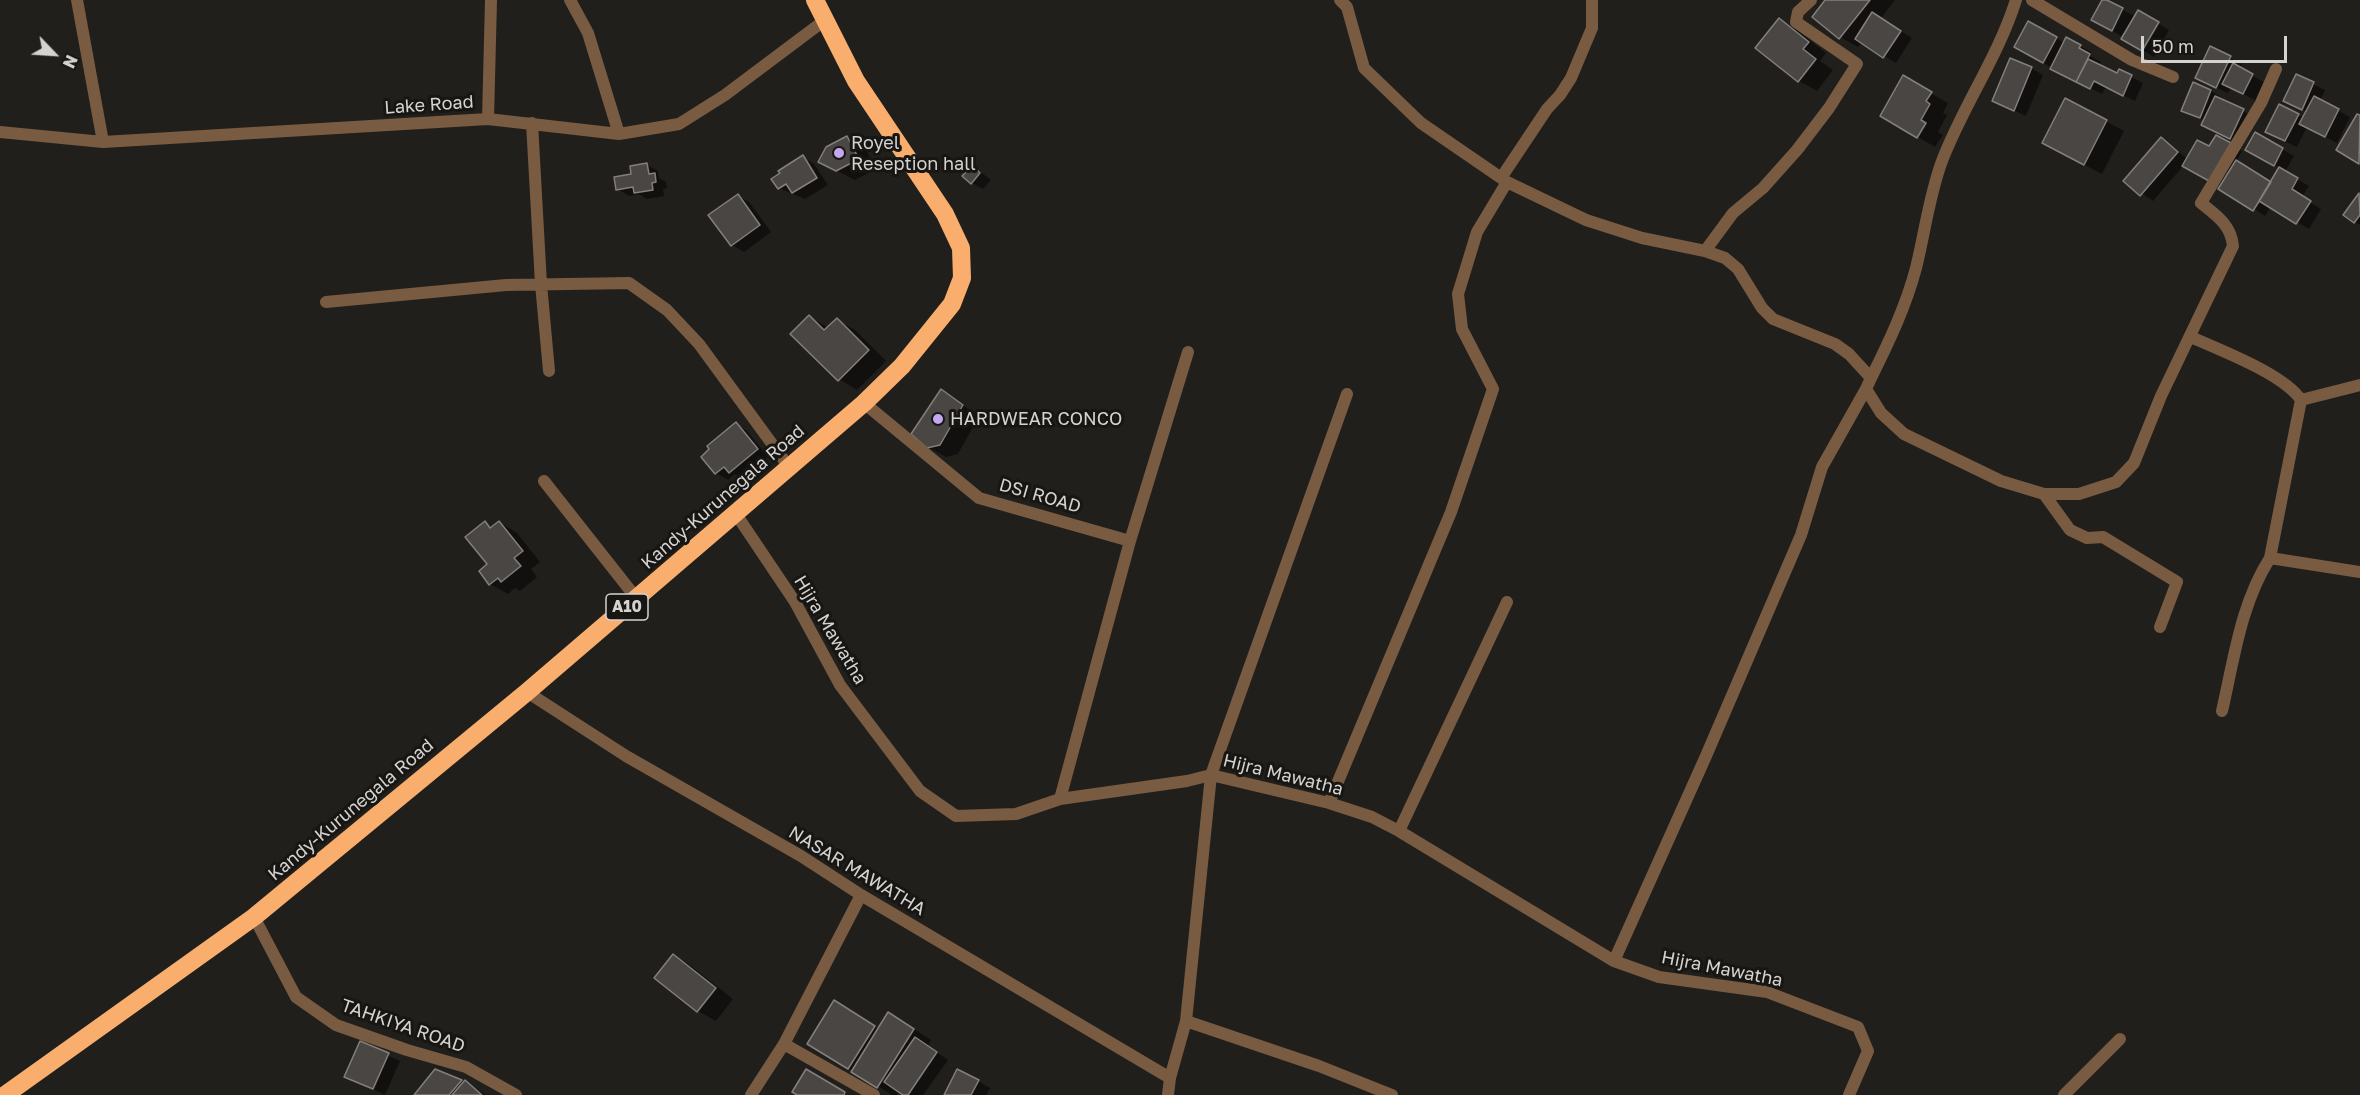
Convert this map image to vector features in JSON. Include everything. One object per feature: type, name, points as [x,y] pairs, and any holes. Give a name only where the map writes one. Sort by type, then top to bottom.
[{"type":"highway","name":"Kandy-Kurunegala Road","points":[[5,1095],[254,917],[527,692],[864,403],[902,366],[952,304],[962,278],[961,248],[945,214],[856,81],[815,0]]},
{"type":"street","points":[[77,0],[103,142]]},
{"type":"street","points":[[488,119],[491,0]]},
{"type":"street","points":[[570,0],[588,33],[619,134]]},
{"type":"street","points":[[1340,0],[1347,7],[1364,68],[1421,123],[1504,180],[1586,220],[1642,238],[1706,251],[1725,258],[1738,269],[1762,308],[1773,319],[1835,344],[1850,354],[1868,383],[1881,413],[1904,434],[2001,481],[2044,494],[2079,494],[2116,482],[2134,463],[2161,396],[2233,246],[2232,233],[2225,223],[2201,202],[2251,121],[2276,69]]},
{"type":"street","points":[[1329,803],[1451,512],[1493,389],[1462,329],[1458,294],[1477,232],[1504,180],[1547,109],[1571,78],[1592,28],[1592,0]]},
{"type":"street","points":[[1706,251],[1733,213],[1763,188],[1797,150],[1829,108],[1857,64],[1796,22],[1798,12],[1811,0]]},
{"type":"street","points":[[1614,961],[1706,756],[1801,535],[1822,466],[1868,383],[1902,312],[1916,268],[1928,208],[1942,161],[2006,32],[2016,0]]},
{"type":"street","points":[[2032,0],[2132,60],[2173,77]]},
{"type":"street","name":"Lake Road","points":[[0,132],[103,142],[488,119],[619,134],[679,124],[725,94],[825,20]]},
{"type":"street","points":[[532,123],[541,284],[549,371]]},
{"type":"street","points":[[326,302],[506,285],[629,283],[667,310],[699,344],[789,467]]},
{"type":"street","points":[[2191,337],[2253,366],[2295,392],[2301,400],[2270,558],[2257,578],[2245,614],[2222,711]]},
{"type":"street","points":[[1060,799],[1130,541],[1188,352]]},
{"type":"street","points":[[2301,400],[2360,385]]},
{"type":"street","points":[[1168,1095],[1170,1078],[1186,1021],[1211,775],[1347,394]]},
{"type":"street","name":"DSI ROAD","points":[[864,403],[979,498],[1130,541]]},
{"type":"street","points":[[544,481],[637,599]]},
{"type":"street","points":[[2044,494],[2070,530],[2087,538],[2103,537],[2177,582],[2160,627]]},
{"type":"street","name":"Hijra Mawatha","points":[[736,514],[795,602],[840,685],[920,791],[956,816],[1016,814],[1060,799],[1187,781],[1211,775],[1329,803],[1372,818],[1400,831],[1614,961],[1659,977],[1767,992],[1858,1027],[1868,1051],[1849,1095]]},
{"type":"street","points":[[2270,558],[2360,572]]},
{"type":"street","points":[[1400,831],[1507,602]]},
{"type":"street","name":"NASAR MAWATHA","points":[[527,692],[626,756],[801,856],[861,895],[1170,1078]]},
{"type":"street","points":[[751,1095],[784,1044],[861,895]]},
{"type":"street","name":"TAHKIYA ROAD","points":[[254,917],[296,997],[336,1024],[407,1050],[466,1067],[516,1095]]},
{"type":"street","points":[[1186,1021],[1319,1066],[1392,1095]]},
{"type":"street","points":[[2064,1095],[2120,1039]]},
{"type":"street","points":[[784,1044],[874,1095]]},
{"type":"building","points":[[1825,0],[1870,0],[1839,39],[1812,17]]},
{"type":"building","points":[[2102,0],[2123,8],[2112,31],[2091,20]]},
{"type":"building","points":[[2138,10],[2159,22],[2142,51],[2121,39]]},
{"type":"building","points":[[1872,12],[1901,31],[1883,58],[1855,39]]},
{"type":"building","points":[[1779,18],[1809,42],[1803,49],[1816,59],[1798,82],[1755,48]]},
{"type":"building","points":[[2028,21],[2057,37],[2043,63],[2014,47]]},
{"type":"building","points":[[2066,37],[2081,45],[2079,48],[2090,54],[2076,82],[2050,69]]},
{"type":"building","points":[[2210,46],[2231,56],[2216,88],[2195,78]]},
{"type":"building","points":[[2010,58],[2032,67],[2014,111],[1992,101]]},
{"type":"building","points":[[2088,59],[2117,73],[2119,69],[2132,75],[2123,96],[2094,81],[2090,89],[2076,82]]},
{"type":"building","points":[[2233,63],[2253,74],[2243,94],[2222,84]]},
{"type":"building","points":[[2296,74],[2314,82],[2302,110],[2283,101]]},
{"type":"building","points":[[1903,75],[1932,92],[1926,101],[1930,104],[1921,120],[1926,123],[1917,138],[1880,116]]},
{"type":"building","points":[[2193,82],[2211,90],[2200,118],[2181,111]]},
{"type":"building","points":[[2215,96],[2244,109],[2230,139],[2201,125]]},
{"type":"building","points":[[2314,96],[2339,109],[2325,137],[2299,124]]},
{"type":"building","points":[[2065,98],[2107,120],[2084,165],[2042,143]]},
{"type":"building","points":[[2279,104],[2299,114],[2285,141],[2265,132]]},
{"type":"building","points":[[2357,114],[2360,115],[2359,164],[2336,150]]},
{"type":"building","points":[[2255,132],[2283,148],[2274,166],[2245,150]]},
{"type":"building","points":[[2216,135],[2231,143],[2209,181],[2182,166],[2197,140],[2209,146]]},
{"type":"building","name":"Royel Reseption hall","points":[[847,136],[859,159],[836,171],[818,162],[826,147]]},
{"type":"building","points":[[2161,137],[2178,152],[2140,196],[2123,181]]},
{"type":"building","points":[[803,155],[817,178],[792,193],[786,184],[778,189],[771,179],[780,173],[778,171]]},
{"type":"building","points":[[2236,160],[2271,182],[2253,211],[2218,189]]},
{"type":"building","points":[[647,163],[649,174],[655,173],[656,182],[652,183],[653,190],[634,193],[633,187],[616,190],[614,177],[631,174],[630,166]]},
{"type":"building","points":[[973,165],[980,173],[971,184],[962,176]]},
{"type":"building","points":[[2279,167],[2298,178],[2292,189],[2311,201],[2296,224],[2259,201]]},
{"type":"building","points":[[2359,193],[2360,215],[2354,223],[2343,215]]},
{"type":"building","points":[[738,194],[760,225],[731,246],[708,215]]},
{"type":"building","points":[[809,315],[824,330],[837,318],[869,350],[838,381],[790,334]]},
{"type":"building","name":"HARDWEAR CONCO","points":[[941,389],[963,405],[940,445],[927,448],[911,434]]},
{"type":"building","points":[[736,422],[758,449],[729,473],[724,467],[715,474],[701,457],[709,449],[707,446]]},
{"type":"building","points":[[485,521],[490,528],[499,521],[523,551],[514,558],[521,566],[501,582],[498,578],[489,585],[479,571],[487,564],[465,537]]},
{"type":"building","points":[[673,954],[716,988],[697,1012],[654,978]]},
{"type":"building","points":[[834,1000],[875,1026],[848,1069],[807,1044]]},
{"type":"building","points":[[888,1012],[914,1029],[877,1088],[851,1072]]},
{"type":"building","points":[[915,1037],[937,1052],[908,1095],[903,1095],[884,1082]]},
{"type":"building","points":[[360,1041],[389,1053],[373,1089],[344,1077]]},
{"type":"building","points":[[435,1069],[462,1080],[449,1095],[414,1095]]},
{"type":"building","points":[[806,1069],[845,1092],[844,1095],[797,1095],[792,1092]]},
{"type":"building","points":[[957,1069],[979,1080],[971,1095],[944,1095]]},
{"type":"building","points":[[465,1080],[482,1095],[452,1095]]},
{"type":"place","name":"Royel Reseption hall","points":[[839,153]]},
{"type":"place","name":"HARDWEAR CONCO","points":[[938,419]]}]
